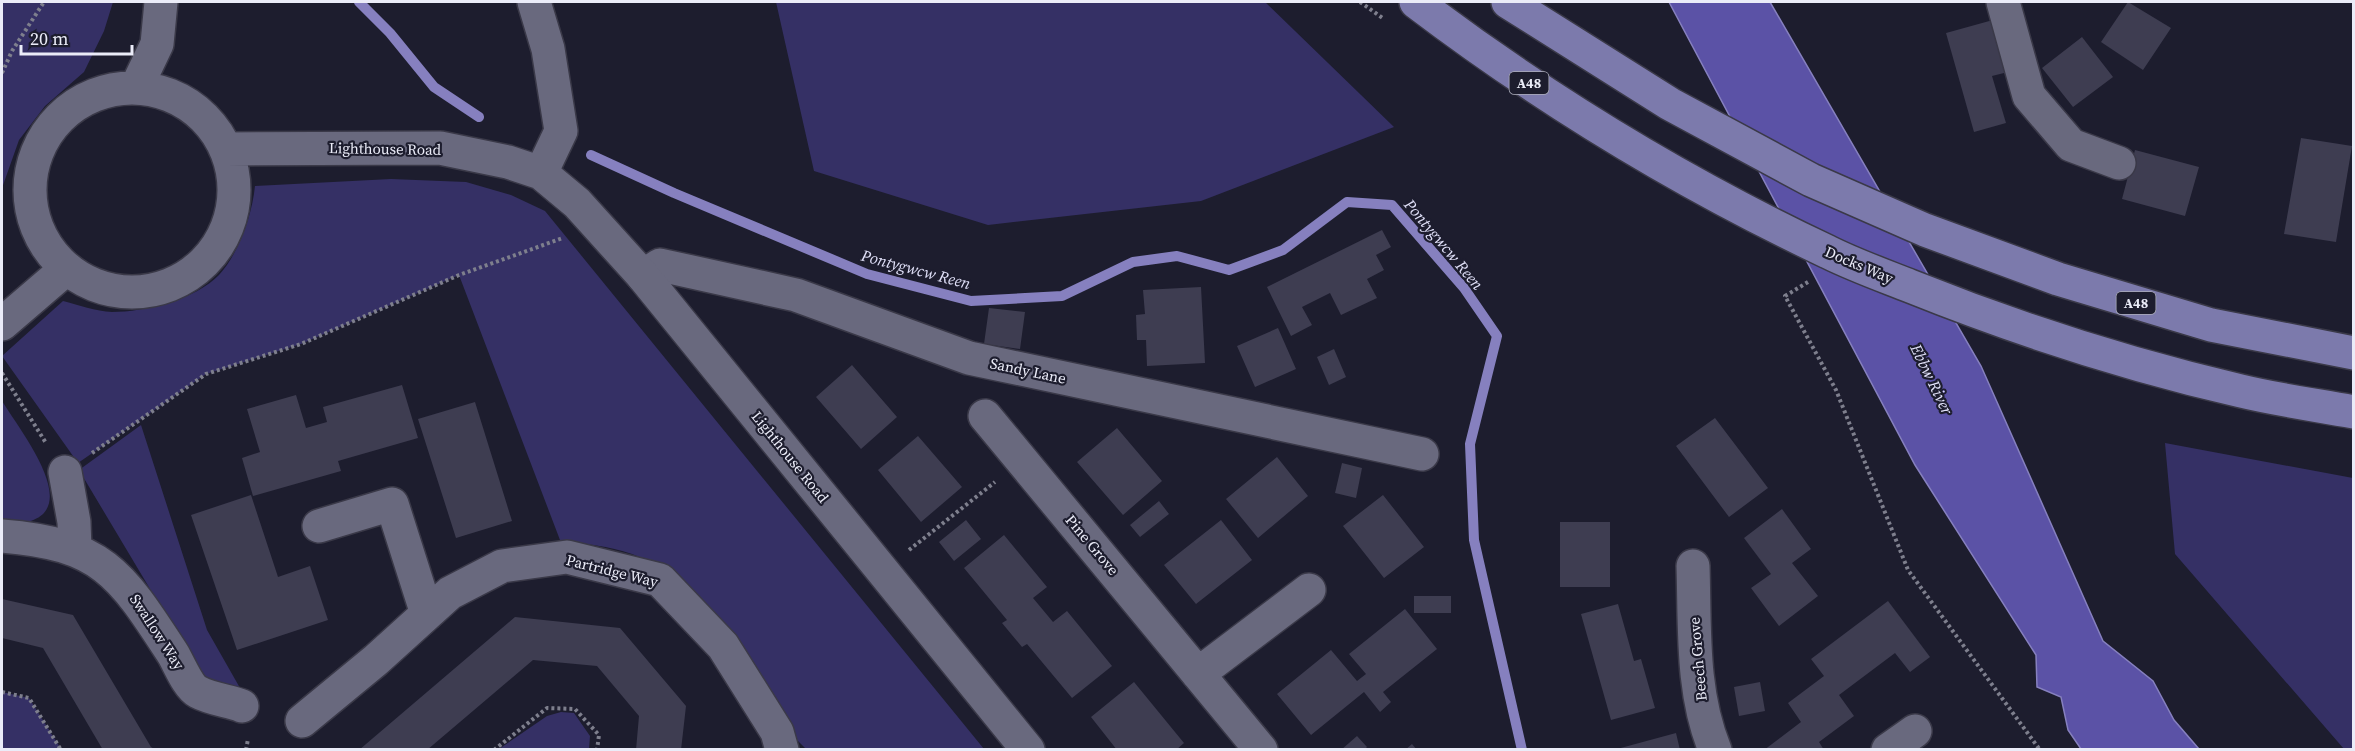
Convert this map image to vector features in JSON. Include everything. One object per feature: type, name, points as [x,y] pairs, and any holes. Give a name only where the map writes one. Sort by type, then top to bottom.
[{"type":"main road","name":"Docks Way","points":[[1416,2],[1483,53],[1647,158],[1828,253],[1975,312],[2120,358],[2242,392],[2354,412]]},
{"type":"main road","name":"A48","points":[[1508,2],[1670,104],[1811,180],[1924,230],[2058,279],[2200,322],[2354,353]]},
{"type":"street","points":[[136,88],[157,44],[161,2]]},
{"type":"street","points":[[534,2],[548,49],[561,131],[541,173]]},
{"type":"street","points":[[2003,2],[2029,96],[2071,146],[2119,163]]},
{"type":"street","points":[[136,88],[155,90],[188,104],[206,119],[226,148],[235,186],[231,221],[206,263],[176,284],[148,292],[112,291],[66,269],[42,242],[30,208],[28,188],[35,154],[55,123],[69,109],[100,93],[136,88]]},
{"type":"street","name":"Lighthouse Road","points":[[226,148],[440,148],[508,162],[541,173],[599,226],[643,276],[1028,750]]},
{"type":"street","name":"Sandy Lane","points":[[643,276],[660,265],[796,295],[969,358],[1422,454]]},
{"type":"street","points":[[2,324],[66,269]]},
{"type":"street","name":"Pine Grove","points":[[985,416],[1261,750]]},
{"type":"street","points":[[65,472],[72,505],[75,549]]},
{"type":"street","points":[[319,526],[392,504],[427,614]]},
{"type":"street","name":"Swallow Way","points":[[2,536],[30,538],[75,549],[100,563],[127,586],[196,692],[242,706]]},
{"type":"street","name":"Partridge Way","points":[[302,721],[450,593],[502,566],[567,557],[660,580],[723,646],[777,732],[782,750]]},
{"type":"street","name":"Beech Grove","points":[[1693,566],[1695,658],[1700,698],[1715,750]]},
{"type":"street","points":[[1198,674],[1309,590]]},
{"type":"path","points":[[2,73],[44,2]]},
{"type":"path","points":[[2,373],[65,472],[206,374],[301,344],[459,275],[599,226]]},
{"type":"path","points":[[1811,280],[1785,296],[1836,390],[1908,570],[2040,750]]},
{"type":"path","points":[[882,571],[1022,461]]},
{"type":"path","points":[[2,692],[29,698],[61,750]]},
{"type":"path","points":[[494,750],[547,708],[575,709],[599,735],[597,750]]},
{"type":"shaded area","points":[[2,2],[113,2],[104,31],[84,72],[45,106],[19,140],[2,188]]},
{"type":"shaded area","points":[[776,2],[1265,2],[1394,127],[1201,201],[988,225],[814,171]]},
{"type":"shaded area","points":[[391,179],[466,182],[511,195],[545,211],[984,749],[806,749],[790,733],[726,629],[684,584],[660,567],[632,554],[560,540],[459,275],[301,344],[206,374],[78,463],[2,356],[63,301],[112,312],[139,310],[184,297],[209,283],[219,275],[233,256],[248,221],[255,186]]},
{"type":"shaded area","points":[[2,401],[37,457],[46,478],[50,496],[45,511],[30,521],[2,524]]},
{"type":"shaded area","points":[[141,425],[207,630],[240,688],[205,681],[79,470]]},
{"type":"shaded area","points":[[2165,443],[2353,478],[2353,749],[2344,749],[2175,554]]},
{"type":"shaded area","points":[[2,692],[29,698],[61,749],[2,749]]},
{"type":"shaded area","points":[[561,712],[574,713],[590,736],[589,749],[499,749],[547,716]]},
{"type":"water","name":"Ebbw River","points":[[1669,2],[1770,2],[1981,366],[2103,641],[2153,681],[2174,720],[2199,749],[2081,749],[2068,730],[2061,697],[2037,687],[2036,655],[1915,465]]},
{"type":"building","points":[[2128,2],[2171,28],[2143,70],[2101,42]]},
{"type":"building","points":[[1993,20],[2008,72],[1992,76],[2006,123],[1974,132],[1946,33]]},
{"type":"building","points":[[2082,37],[2113,77],[2073,107],[2042,68]]},
{"type":"building","points":[[2301,138],[2352,146],[2336,242],[2284,234]]},
{"type":"building","points":[[2135,150],[2199,167],[2185,216],[2122,199]]},
{"type":"building","points":[[1382,230],[1391,247],[1376,255],[1384,270],[1367,279],[1377,298],[1341,315],[1330,293],[1302,307],[1312,325],[1291,336],[1267,287]]},
{"type":"building","points":[[1201,287],[1205,363],[1147,366],[1146,340],[1137,340],[1136,315],[1145,314],[1143,290]]},
{"type":"building","points":[[989,308],[1025,312],[1020,349],[984,344]]},
{"type":"building","points":[[1278,328],[1296,369],[1255,387],[1237,346]]},
{"type":"building","points":[[1334,349],[1346,377],[1329,385],[1317,357]]},
{"type":"building","points":[[852,365],[897,417],[861,449],[816,397]]},
{"type":"building","points":[[402,385],[418,438],[338,461],[341,471],[253,496],[242,458],[260,452],[247,409],[296,395],[306,428],[327,422],[323,407]]},
{"type":"building","points":[[475,402],[512,521],[456,538],[418,419]]},
{"type":"building","points":[[1715,418],[1768,488],[1729,517],[1676,446]]},
{"type":"building","points":[[1117,428],[1162,481],[1123,515],[1077,462]]},
{"type":"building","points":[[918,436],[962,487],[921,522],[878,470]]},
{"type":"building","points":[[1277,457],[1308,496],[1258,538],[1226,499]]},
{"type":"building","points":[[1342,463],[1362,468],[1356,498],[1335,493]]},
{"type":"building","points":[[251,495],[278,577],[310,566],[328,620],[237,650],[191,515]]},
{"type":"building","points":[[1383,495],[1424,547],[1384,578],[1343,526]]},
{"type":"building","points":[[1159,501],[1169,514],[1140,537],[1130,525]]},
{"type":"building","points":[[1782,509],[1811,549],[1792,563],[1818,596],[1779,626],[1751,588],[1771,574],[1744,538]]},
{"type":"building","points":[[966,520],[981,539],[954,561],[939,542]]},
{"type":"building","points":[[1221,520],[1252,560],[1196,604],[1164,565]]},
{"type":"building","points":[[1560,522],[1610,522],[1610,587],[1560,587]]},
{"type":"building","points":[[1004,535],[1047,587],[1033,598],[1053,622],[1067,611],[1112,666],[1072,698],[1027,644],[1022,647],[1002,623],[1007,620],[964,568]]},
{"type":"building","points":[[1414,596],[1451,596],[1451,613],[1414,613]]},
{"type":"building","points":[[2,599],[73,615],[151,747],[156,750],[103,750],[43,648],[2,638]]},
{"type":"building","points":[[1888,601],[1930,657],[1910,672],[1895,653],[1839,695],[1854,716],[1819,742],[1824,750],[1764,750],[1801,722],[1788,703],[1824,676],[1811,659]]},
{"type":"building","points":[[1618,604],[1634,661],[1641,659],[1655,708],[1611,720],[1581,614]]},
{"type":"building","points":[[1405,609],[1437,649],[1383,692],[1391,702],[1380,712],[1364,692],[1311,735],[1277,694],[1331,650],[1357,681],[1366,674],[1349,654]]},
{"type":"building","points":[[515,617],[620,628],[686,706],[681,750],[636,750],[639,716],[597,666],[533,660],[427,750],[359,750]]},
{"type":"building","points":[[1134,682],[1184,743],[1176,750],[1117,750],[1091,717]]},
{"type":"building","points":[[1760,682],[1765,711],[1739,716],[1734,687]]},
{"type":"building","points":[[1676,733],[1680,750],[1617,750],[1617,749]]},
{"type":"building","points":[[1357,736],[1367,747],[1364,750],[1341,750]]},
{"type":"building","points":[[1412,744],[1417,750],[1405,750]]},
{"type":"waterway","name":"Pontygwcw Reen","points":[[359,2],[390,33],[434,87],[479,117]]},
{"type":"waterway","name":"Pontygwcw Reen","points":[[591,155],[674,193],[867,274],[971,301],[1062,296],[1133,262],[1177,256],[1229,270],[1283,250],[1347,202],[1392,205],[1464,288],[1497,336],[1470,444],[1474,540],[1522,750]]}]
